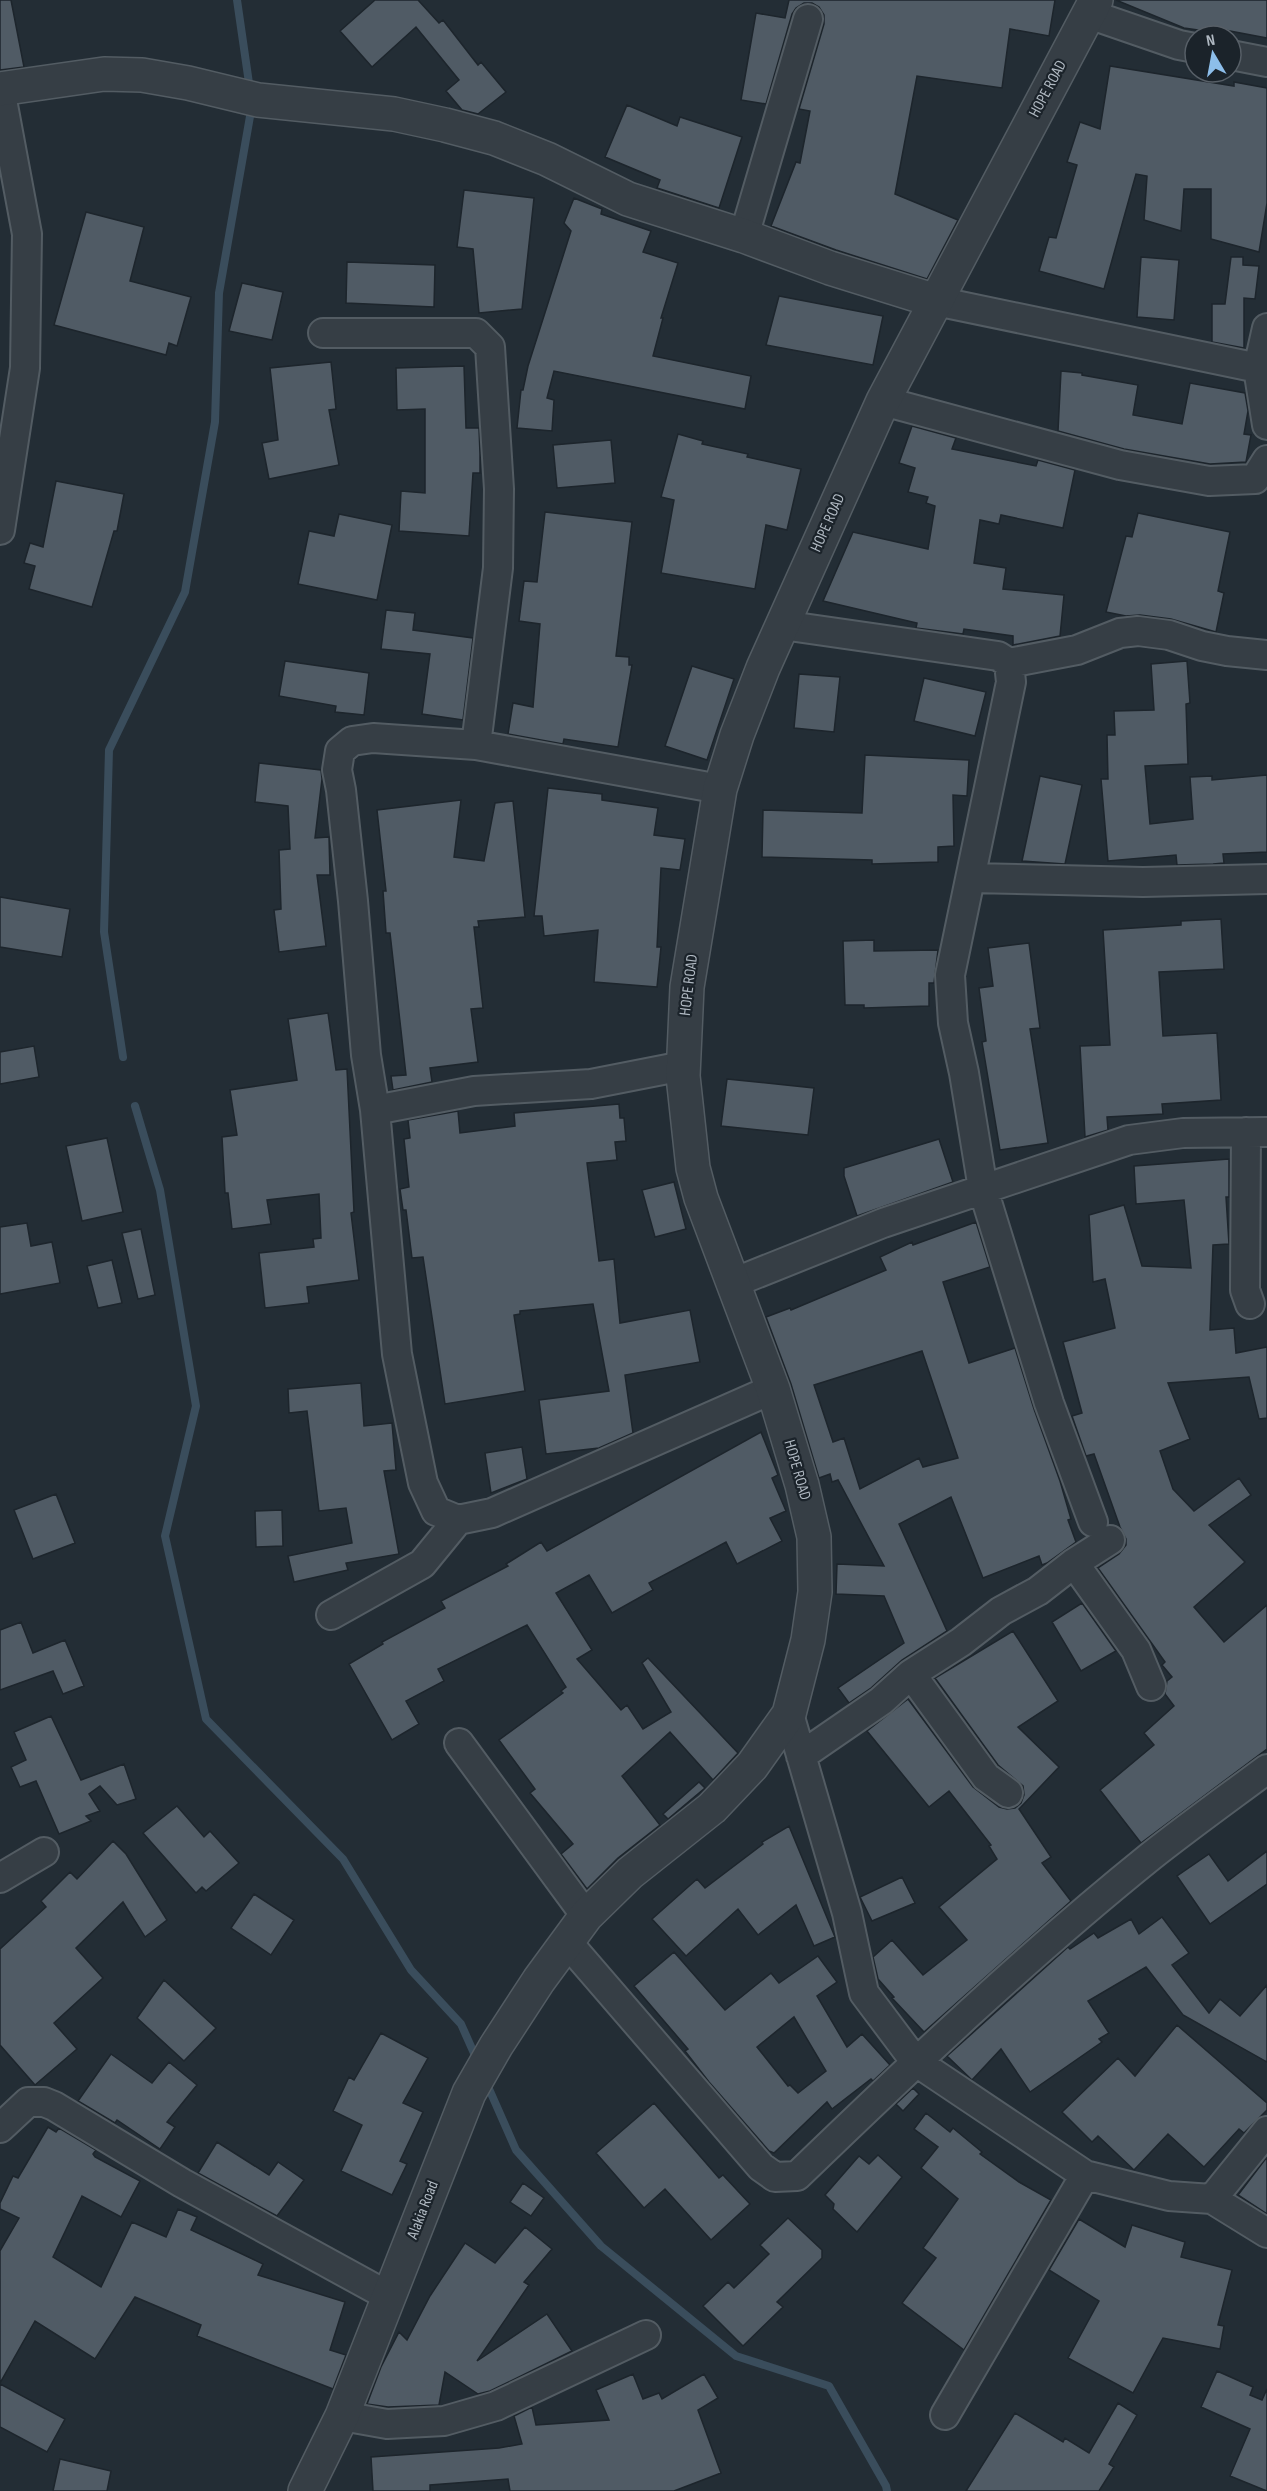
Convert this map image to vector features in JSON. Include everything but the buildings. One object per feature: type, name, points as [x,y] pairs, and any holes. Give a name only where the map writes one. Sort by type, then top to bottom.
[{"type":"street","points":[[1092,7],[1183,46]]},
{"type":"street","name":"HOPE ROAD","points":[[567,1942],[586,1916],[630,1873],[712,1808],[752,1766],[789,1714],[808,1640],[815,1592],[814,1537],[802,1485],[773,1389],[700,1198],[693,1168],[683,1066],[687,987],[700,896],[720,789],[737,735],[782,625],[883,401],[1092,7]]},
{"type":"street","points":[[744,237],[808,19]]},
{"type":"street","points":[[1243,57],[1267,62]]},
{"type":"street","points":[[0,530],[12,371],[27,234],[0,89],[104,74],[142,75],[251,98],[394,114],[494,138],[547,159],[628,199],[830,268],[936,301],[1258,368]]},
{"type":"street","points":[[1267,328],[1258,368],[1267,424]]},
{"type":"street","points":[[323,333],[476,333],[490,347],[499,489],[498,568],[476,745]]},
{"type":"street","points":[[883,401],[1120,465],[1209,481],[1255,479],[1267,460]]},
{"type":"street","points":[[782,625],[998,656],[1009,663],[1077,650],[1120,633],[1138,632],[1169,635],[1202,646],[1267,656]]},
{"type":"street","points":[[801,1756],[881,1701],[911,1674],[961,1642],[1001,1611],[1038,1591],[1074,1563],[1102,1531],[1049,1403],[983,1190],[964,1073],[953,1023],[950,975],[1011,682],[1009,663]]},
{"type":"street","points":[[720,789],[476,745],[373,738],[352,741],[340,751],[337,770],[350,879],[366,1055],[375,1110],[397,1354],[423,1483],[436,1510],[458,1520],[492,1513],[773,1389]]},
{"type":"street","points":[[971,878],[1143,882],[1267,879]]},
{"type":"street","points":[[375,1110],[474,1091],[591,1084],[683,1066]]},
{"type":"street","points":[[733,1283],[883,1223],[1129,1140],[1183,1133],[1257,1132],[1245,1290],[1250,1304]]},
{"type":"street","points":[[331,1615],[422,1564],[458,1520]]},
{"type":"street","points":[[1074,1563],[1136,1650],[1151,1686]]},
{"type":"street","points":[[911,1674],[987,1777],[1008,1793]]},
{"type":"street","points":[[789,1714],[847,1913],[864,1993],[915,2061],[1085,2175],[1169,2196],[1212,2199],[1267,2233]]},
{"type":"street","points":[[459,1743],[586,1916]]},
{"type":"street","points":[[567,1942],[739,2143],[775,2178],[797,2176],[915,2061],[1150,1857],[1267,1769]]},
{"type":"street","points":[[0,1878],[44,1852]]},
{"type":"street","name":"Alakia Road","points":[[305,2491],[342,2416],[469,2093],[496,2046],[567,1942]]},
{"type":"street","points":[[0,2128],[28,2102],[44,2102],[54,2106],[182,2183],[390,2297]]},
{"type":"street","points":[[1212,2199],[1267,2131]]},
{"type":"street","points":[[945,2415],[1085,2175]]},
{"type":"street","points":[[342,2416],[387,2424],[444,2421],[496,2406],[646,2335]]},
{"type":"waterway","points":[[237,0],[250,90]]},
{"type":"waterway","points":[[123,1057],[104,932],[109,750],[185,592],[215,422],[219,293],[252,105]]},
{"type":"waterway","points":[[135,1106],[160,1190],[196,1406],[165,1536],[206,1719],[343,1859],[411,1970],[461,2024],[477,2060]]},
{"type":"waterway","points":[[486,2082],[516,2150],[601,2246],[736,2356],[829,2386],[887,2491]]}]
